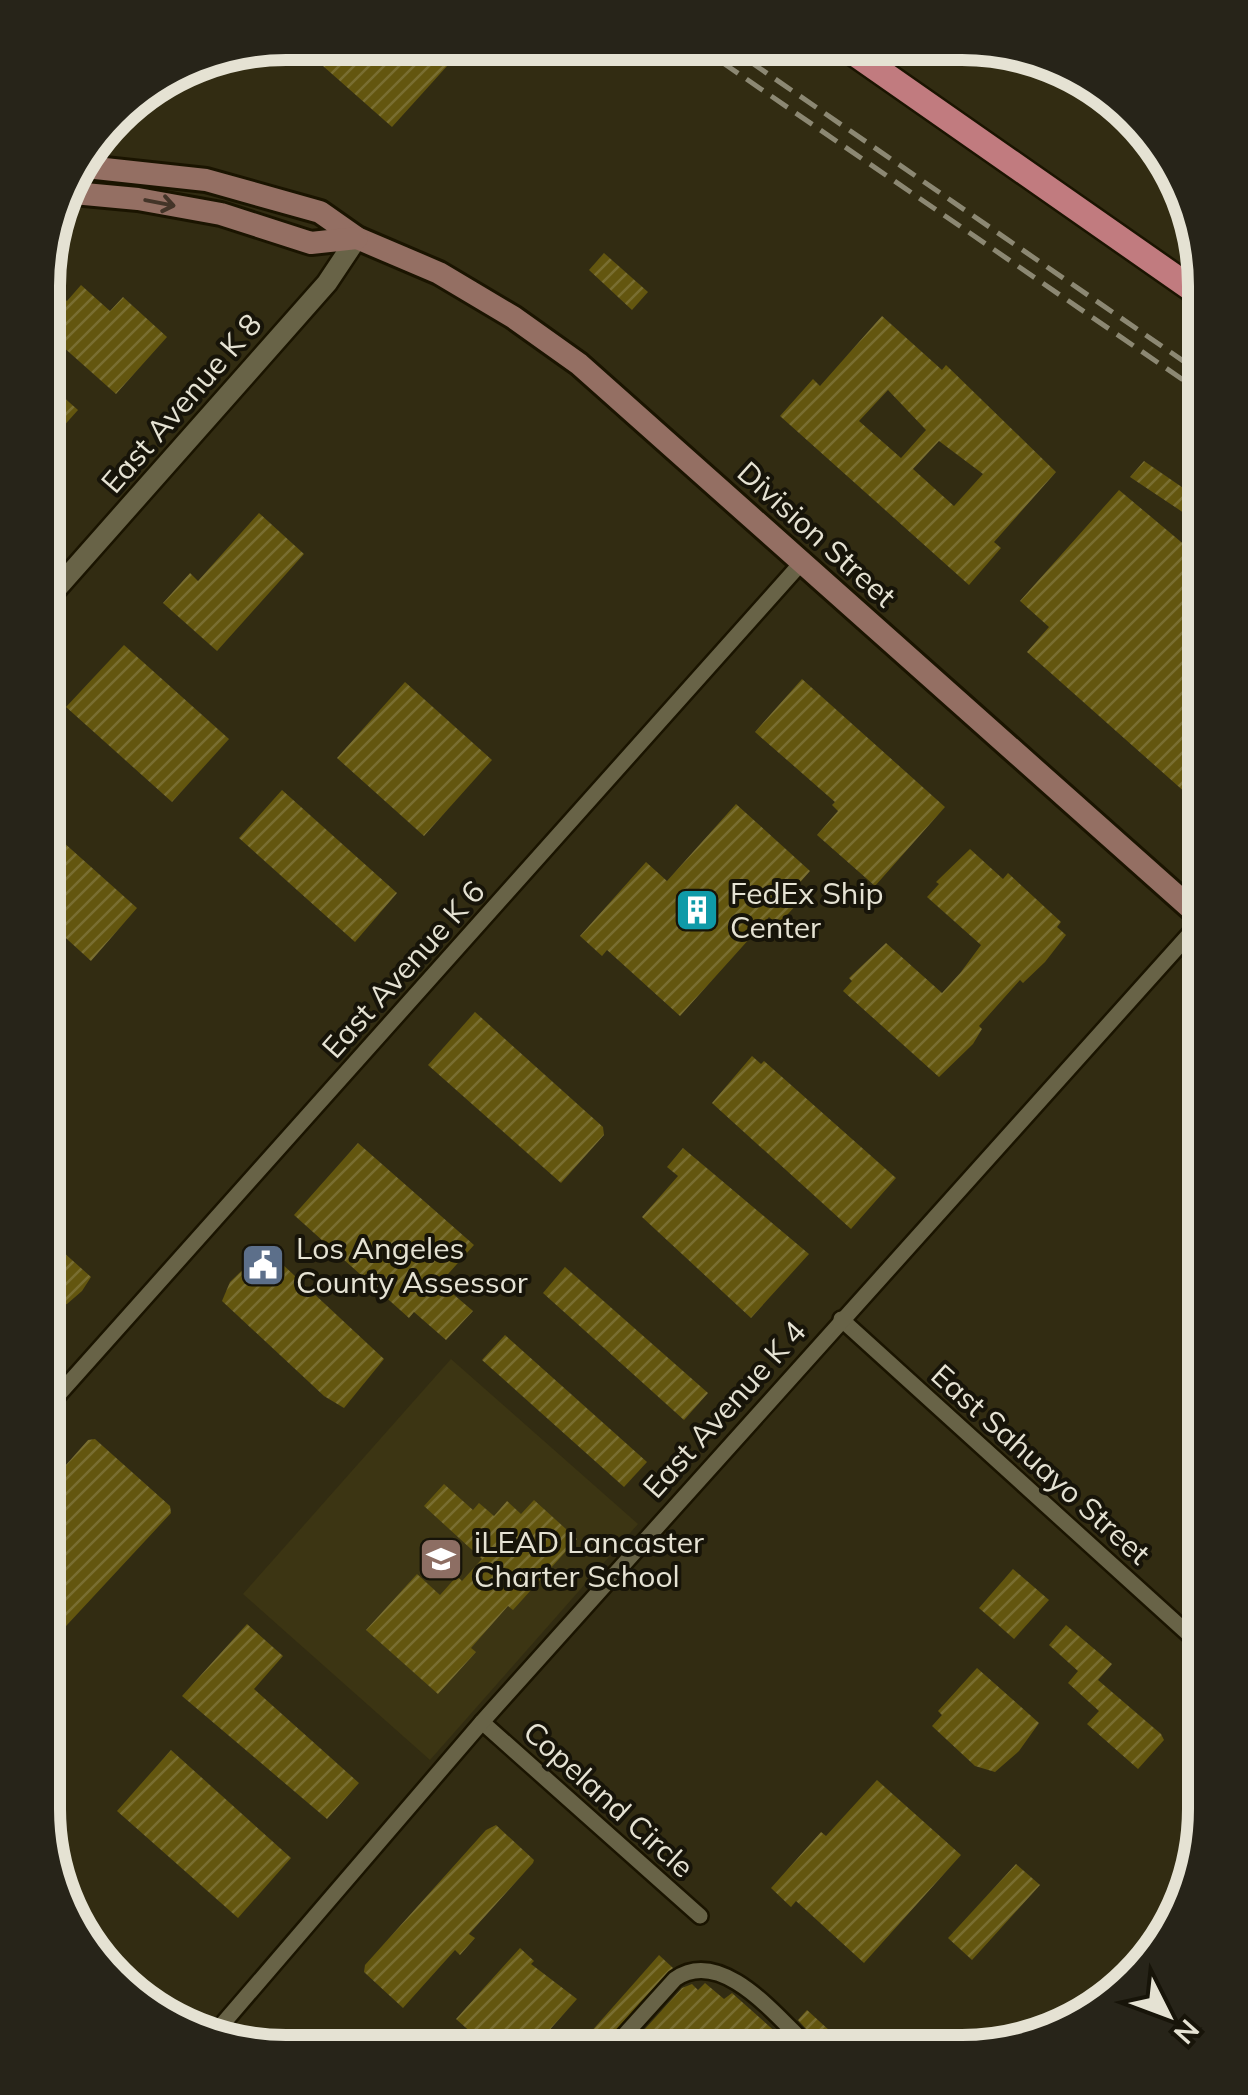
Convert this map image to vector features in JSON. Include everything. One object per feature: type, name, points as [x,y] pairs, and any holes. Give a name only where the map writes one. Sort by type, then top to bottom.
[{"type":"main road","points":[[864,60],[1188,285]]},
{"type":"main road","name":"Division Street","points":[[93,167],[164,173],[320,212],[357,238],[439,273],[513,317],[579,364],[1188,906]]},
{"type":"main road","points":[[80,193],[222,214],[311,242],[357,238]]},
{"type":"street","name":"East Avenue K 8","points":[[60,585],[327,283],[357,238]]},
{"type":"street","name":"East Avenue K 6","points":[[60,1393],[804,561]]},
{"type":"street","name":"East Avenue K 4","points":[[222,2025],[482,1722],[1188,938]]},
{"type":"street","name":"East Sahuayo Street","points":[[841,1319],[1188,1634]]},
{"type":"street","name":"Copeland Circle","points":[[482,1722],[700,1916]]},
{"type":"street","points":[[625,2035],[688,1969],[706,1968],[727,1973],[795,2035]]},
{"type":"shaded area","name":"iLEAD Lancaster Charter School","points":[[451,1359],[638,1524],[430,1760],[243,1594]]},
{"type":"building","points":[[316,60],[453,60],[392,127]]},
{"type":"building","points":[[604,253],[648,292],[632,310],[589,270]]},
{"type":"building","points":[[81,285],[110,311],[123,297],[167,337],[116,394],[60,344],[60,295],[67,301]]},
{"type":"building","points":[[882,316],[942,370],[946,365],[1056,472],[994,542],[1001,548],[969,585],[780,416],[813,379],[820,386]],"holes":[[[888,390],[926,430],[901,458],[859,421]],[[939,441],[983,474],[954,506],[913,469]]]},
{"type":"building","points":[[60,394],[78,410],[60,430]]},
{"type":"building","points":[[1144,461],[1188,491],[1188,516],[1130,477]]},
{"type":"building","points":[[1119,490],[1188,548],[1188,795],[1027,652],[1049,627],[1020,601]]},
{"type":"building","points":[[259,513],[304,554],[217,651],[163,603],[190,573],[198,581]]},
{"type":"building","points":[[124,645],[229,739],[172,802],[66,707]]},
{"type":"building","points":[[802,679],[945,807],[875,886],[817,835],[838,811],[832,805],[835,802],[755,732]]},
{"type":"building","points":[[405,682],[492,760],[424,836],[337,758]]},
{"type":"building","points":[[282,790],[397,893],[355,942],[239,838]]},
{"type":"building","name":"FedEx Ship Center","points":[[736,804],[810,871],[788,896],[797,904],[778,925],[769,917],[680,1016],[607,950],[602,956],[580,936],[646,862],[667,881]]},
{"type":"building","points":[[60,839],[137,908],[91,961],[60,933]]},
{"type":"building","points":[[970,849],[1003,879],[1008,873],[1061,922],[1057,927],[1066,935],[1045,962],[1023,983],[1020,980],[979,1026],[982,1029],[973,1044],[939,1077],[843,991],[852,981],[849,978],[886,943],[942,993],[961,972],[981,945],[927,897],[939,884],[936,882]]},
{"type":"building","points":[[475,1012],[603,1127],[604,1135],[561,1183],[428,1065]]},
{"type":"building","points":[[752,1056],[761,1064],[764,1061],[896,1178],[851,1229],[712,1103]]},
{"type":"building","points":[[358,1143],[474,1245],[440,1283],[473,1311],[446,1340],[414,1312],[409,1318],[294,1215]]},
{"type":"building","points":[[683,1148],[809,1254],[751,1318],[642,1217],[678,1176],[667,1167]]},
{"type":"building","points":[[60,1249],[91,1277],[67,1304],[60,1306]]},
{"type":"building","points":[[261,1252],[281,1263],[384,1359],[344,1408],[324,1396],[222,1301],[230,1282]]},
{"type":"building","points":[[565,1267],[708,1393],[684,1420],[543,1293]]},
{"type":"building","points":[[505,1335],[647,1462],[624,1487],[482,1360]]},
{"type":"building","points":[[95,1439],[170,1506],[171,1513],[60,1633],[60,1472],[88,1440]]},
{"type":"building","points":[[444,1484],[473,1510],[479,1503],[494,1516],[507,1501],[521,1514],[534,1500],[577,1539],[513,1610],[508,1606],[471,1648],[476,1652],[438,1694],[366,1630],[417,1574],[440,1595],[457,1576],[462,1581],[482,1559],[424,1506]]},
{"type":"building","points":[[1013,1569],[1049,1600],[1014,1639],[979,1608]]},
{"type":"building","points":[[247,1624],[283,1656],[254,1689],[359,1783],[327,1819],[182,1696]]},
{"type":"building","points":[[1066,1625],[1112,1664],[1098,1680],[1164,1740],[1138,1769],[1087,1724],[1099,1711],[1068,1683],[1078,1671],[1049,1645]]},
{"type":"building","points":[[977,1668],[1039,1723],[1019,1751],[995,1772],[975,1766],[932,1726],[942,1715],[938,1711]]},
{"type":"building","points":[[171,1750],[291,1858],[238,1918],[117,1811]]},
{"type":"building","points":[[877,1780],[961,1855],[864,1963],[796,1901],[791,1907],[771,1888],[821,1832],[826,1836]]},
{"type":"building","points":[[496,1825],[533,1863],[469,1934],[475,1938],[460,1955],[455,1950],[403,2008],[364,1972],[365,1965],[486,1830]]},
{"type":"building","points":[[1016,1864],[1040,1885],[972,1960],[948,1938]]},
{"type":"building","points":[[520,1948],[534,1961],[531,1964],[577,1999],[545,2035],[474,2035],[456,2019]]},
{"type":"building","points":[[659,1955],[673,1968],[613,2035],[588,2035]]},
{"type":"building","points":[[705,1983],[724,1999],[732,1993],[779,2035],[639,2035],[682,1988],[692,1984],[698,1990]]},
{"type":"building","points":[[807,2010],[834,2035],[812,2035],[798,2020]]},
{"type":"railway","points":[[719,60],[1188,383]]},
{"type":"railway","points":[[748,60],[1188,364]]},
{"type":"place","name":"FedEx Ship Center","points":[[697,910]]},
{"type":"place","name":"Los Angeles County Assessor","points":[[263,1265]]},
{"type":"place","name":"iLEAD Lancaster Charter School","points":[[441,1559]]}]
